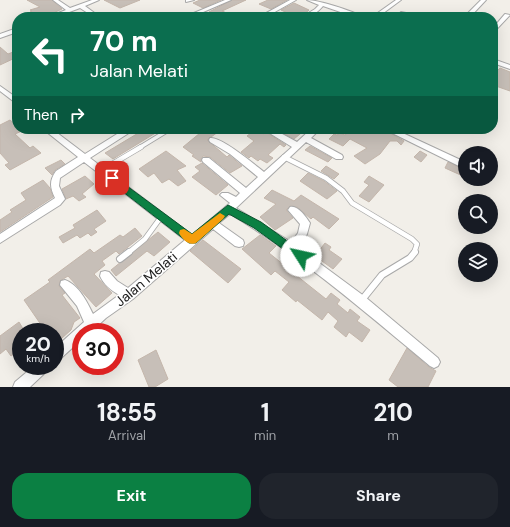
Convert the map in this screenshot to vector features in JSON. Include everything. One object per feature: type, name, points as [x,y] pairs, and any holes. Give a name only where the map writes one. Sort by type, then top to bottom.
[{"type":"street","points":[[55,0],[70,10]]},
{"type":"street","points":[[65,12],[97,0]]},
{"type":"street","points":[[199,12],[229,0]]},
{"type":"street","points":[[271,12],[294,0]]},
{"type":"street","points":[[312,0],[344,12]]},
{"type":"street","points":[[382,12],[399,0]]},
{"type":"street","points":[[472,12],[484,0]]},
{"type":"street","points":[[314,12],[322,4]]},
{"type":"street","points":[[81,6],[90,12]]},
{"type":"street","points":[[498,25],[507,15]]},
{"type":"street","points":[[0,36],[12,32]]},
{"type":"street","points":[[498,63],[510,67]]},
{"type":"street","points":[[0,88],[12,98]]},
{"type":"street","points":[[53,134],[192,240]]},
{"type":"street","points":[[0,239],[60,199],[54,188],[54,180],[59,173],[123,134]]},
{"type":"street","points":[[276,134],[297,146]]},
{"type":"street","name":"Jalan Melati","points":[[91,323],[129,295],[232,206],[310,134]]},
{"type":"street","points":[[398,134],[458,163]]},
{"type":"street","points":[[305,138],[339,157]]},
{"type":"street","points":[[213,140],[233,152],[264,177]]},
{"type":"street","points":[[206,160],[246,193]]},
{"type":"street","points":[[225,195],[232,206],[331,277],[434,362]]},
{"type":"street","points":[[291,249],[301,238],[305,222],[293,210]]},
{"type":"street","points":[[212,223],[239,243]]},
{"type":"street","points":[[104,276],[113,285],[129,295]]},
{"type":"street","points":[[65,285],[81,302],[91,323]]},
{"type":"street","name":"Jalan Melati","points":[[64,348],[72,340]]},
{"type":"street","points":[[20,387],[34,375]]},
{"type":"lane","points":[[102,170],[162,134]]},
{"type":"lane","points":[[284,157],[326,178],[344,191],[352,203],[412,239],[417,244],[417,250],[412,257],[385,272],[361,301]]},
{"type":"lane","points":[[120,259],[145,240],[161,217]]},
{"type":"building","points":[[27,0],[52,0],[62,9],[56,12],[30,12],[32,11],[30,10],[40,7]]},
{"type":"building","points":[[104,0],[140,0],[120,8]]},
{"type":"building","points":[[200,0],[221,0],[203,8],[193,3]]},
{"type":"building","points":[[232,0],[246,0],[222,11],[224,12],[209,12]]},
{"type":"building","points":[[268,0],[287,0],[271,9],[259,4]]},
{"type":"building","points":[[294,3],[309,10],[307,12],[285,12],[281,10]]},
{"type":"building","points":[[0,47],[8,54],[12,52],[12,59],[0,65]]},
{"type":"building","points":[[500,68],[510,72],[510,91],[498,87],[498,70]]},
{"type":"building","points":[[10,120],[12,122],[12,134],[15,134],[30,148],[33,146],[41,153],[10,170],[5,165],[9,163],[0,153],[0,125]]},
{"type":"building","points":[[137,134],[154,134],[113,159],[105,153]]},
{"type":"building","points":[[199,134],[215,134],[207,140],[227,157],[229,155],[242,166],[230,173],[210,157],[203,156],[201,162],[183,147]]},
{"type":"building","points":[[250,134],[269,134],[286,145],[284,147],[280,144],[268,155],[273,158],[267,163],[260,159],[258,161],[251,156],[249,158],[241,152],[254,141],[247,136]]},
{"type":"building","points":[[285,134],[300,134],[294,139]]},
{"type":"building","points":[[334,134],[392,134],[404,141],[401,145],[397,141],[390,141],[380,154],[365,164],[354,156],[367,148],[350,139],[343,146],[329,139]]},
{"type":"building","points":[[310,146],[332,158],[328,162],[305,150]]},
{"type":"building","points":[[166,151],[186,166],[177,170],[186,181],[178,186],[169,179],[162,183],[154,173],[148,177],[139,169]]},
{"type":"building","points":[[420,151],[427,155],[421,162],[414,157]]},
{"type":"building","points":[[61,160],[65,164],[55,170],[52,175],[45,168]]},
{"type":"building","points":[[448,162],[458,167],[458,174],[445,168]]},
{"type":"building","points":[[202,163],[228,185],[216,195],[192,177],[200,171],[195,167]]},
{"type":"building","points":[[326,166],[339,174],[334,179],[321,171]]},
{"type":"building","points":[[308,173],[324,181],[337,191],[327,199],[300,181]]},
{"type":"building","points":[[85,176],[94,184],[82,194],[86,197],[79,201],[73,196],[66,199],[62,189]]},
{"type":"building","points":[[369,176],[384,185],[369,202],[359,196],[369,185],[364,182]]},
{"type":"building","points":[[43,180],[50,188],[53,197],[0,232],[0,220],[12,212],[10,210],[26,200],[21,193]]},
{"type":"building","points":[[272,190],[294,201],[301,195],[339,219],[329,229],[313,217],[311,219],[297,207],[290,206],[286,210],[293,218],[275,230],[260,217],[276,204],[264,198]]},
{"type":"building","points":[[97,210],[106,221],[94,229],[97,232],[91,236],[88,233],[80,238],[77,235],[63,243],[59,237],[75,228],[73,225]]},
{"type":"building","points":[[135,228],[142,236],[119,254],[116,251],[102,261],[105,265],[94,274],[112,293],[96,307],[68,276],[60,281],[59,286],[65,293],[62,295],[80,318],[72,323],[71,330],[64,336],[64,323],[40,323],[24,300],[50,282],[48,280],[90,249],[94,253],[120,235],[123,237]]},
{"type":"building","points":[[158,232],[170,242],[154,256],[147,251],[116,276],[111,270]]},
{"type":"building","points":[[260,235],[276,246],[269,253],[284,265],[288,262],[292,266],[290,268],[293,271],[292,272],[326,299],[331,293],[340,300],[337,304],[348,313],[350,309],[360,317],[357,321],[370,330],[362,342],[349,332],[346,337],[334,327],[338,321],[328,312],[322,320],[297,300],[296,302],[282,290],[289,282],[275,271],[271,275],[242,249]]},
{"type":"building","points":[[203,240],[241,269],[228,283],[190,251]]},
{"type":"building","points":[[325,243],[331,247],[329,250],[342,259],[333,269],[315,256]]},
{"type":"building","points":[[12,327],[11,356],[6,349],[0,354],[0,336]]},
{"type":"building","points":[[407,348],[429,367],[436,371],[428,387],[398,387],[389,380]]},
{"type":"building","points":[[156,350],[168,379],[155,387],[149,387],[138,360]]},
{"type":"slow traffic","points":[[184,233],[192,240],[220,216]]},
{"type":"route","points":[[112,178],[192,240],[228,209],[258,225],[301,256]]}]
